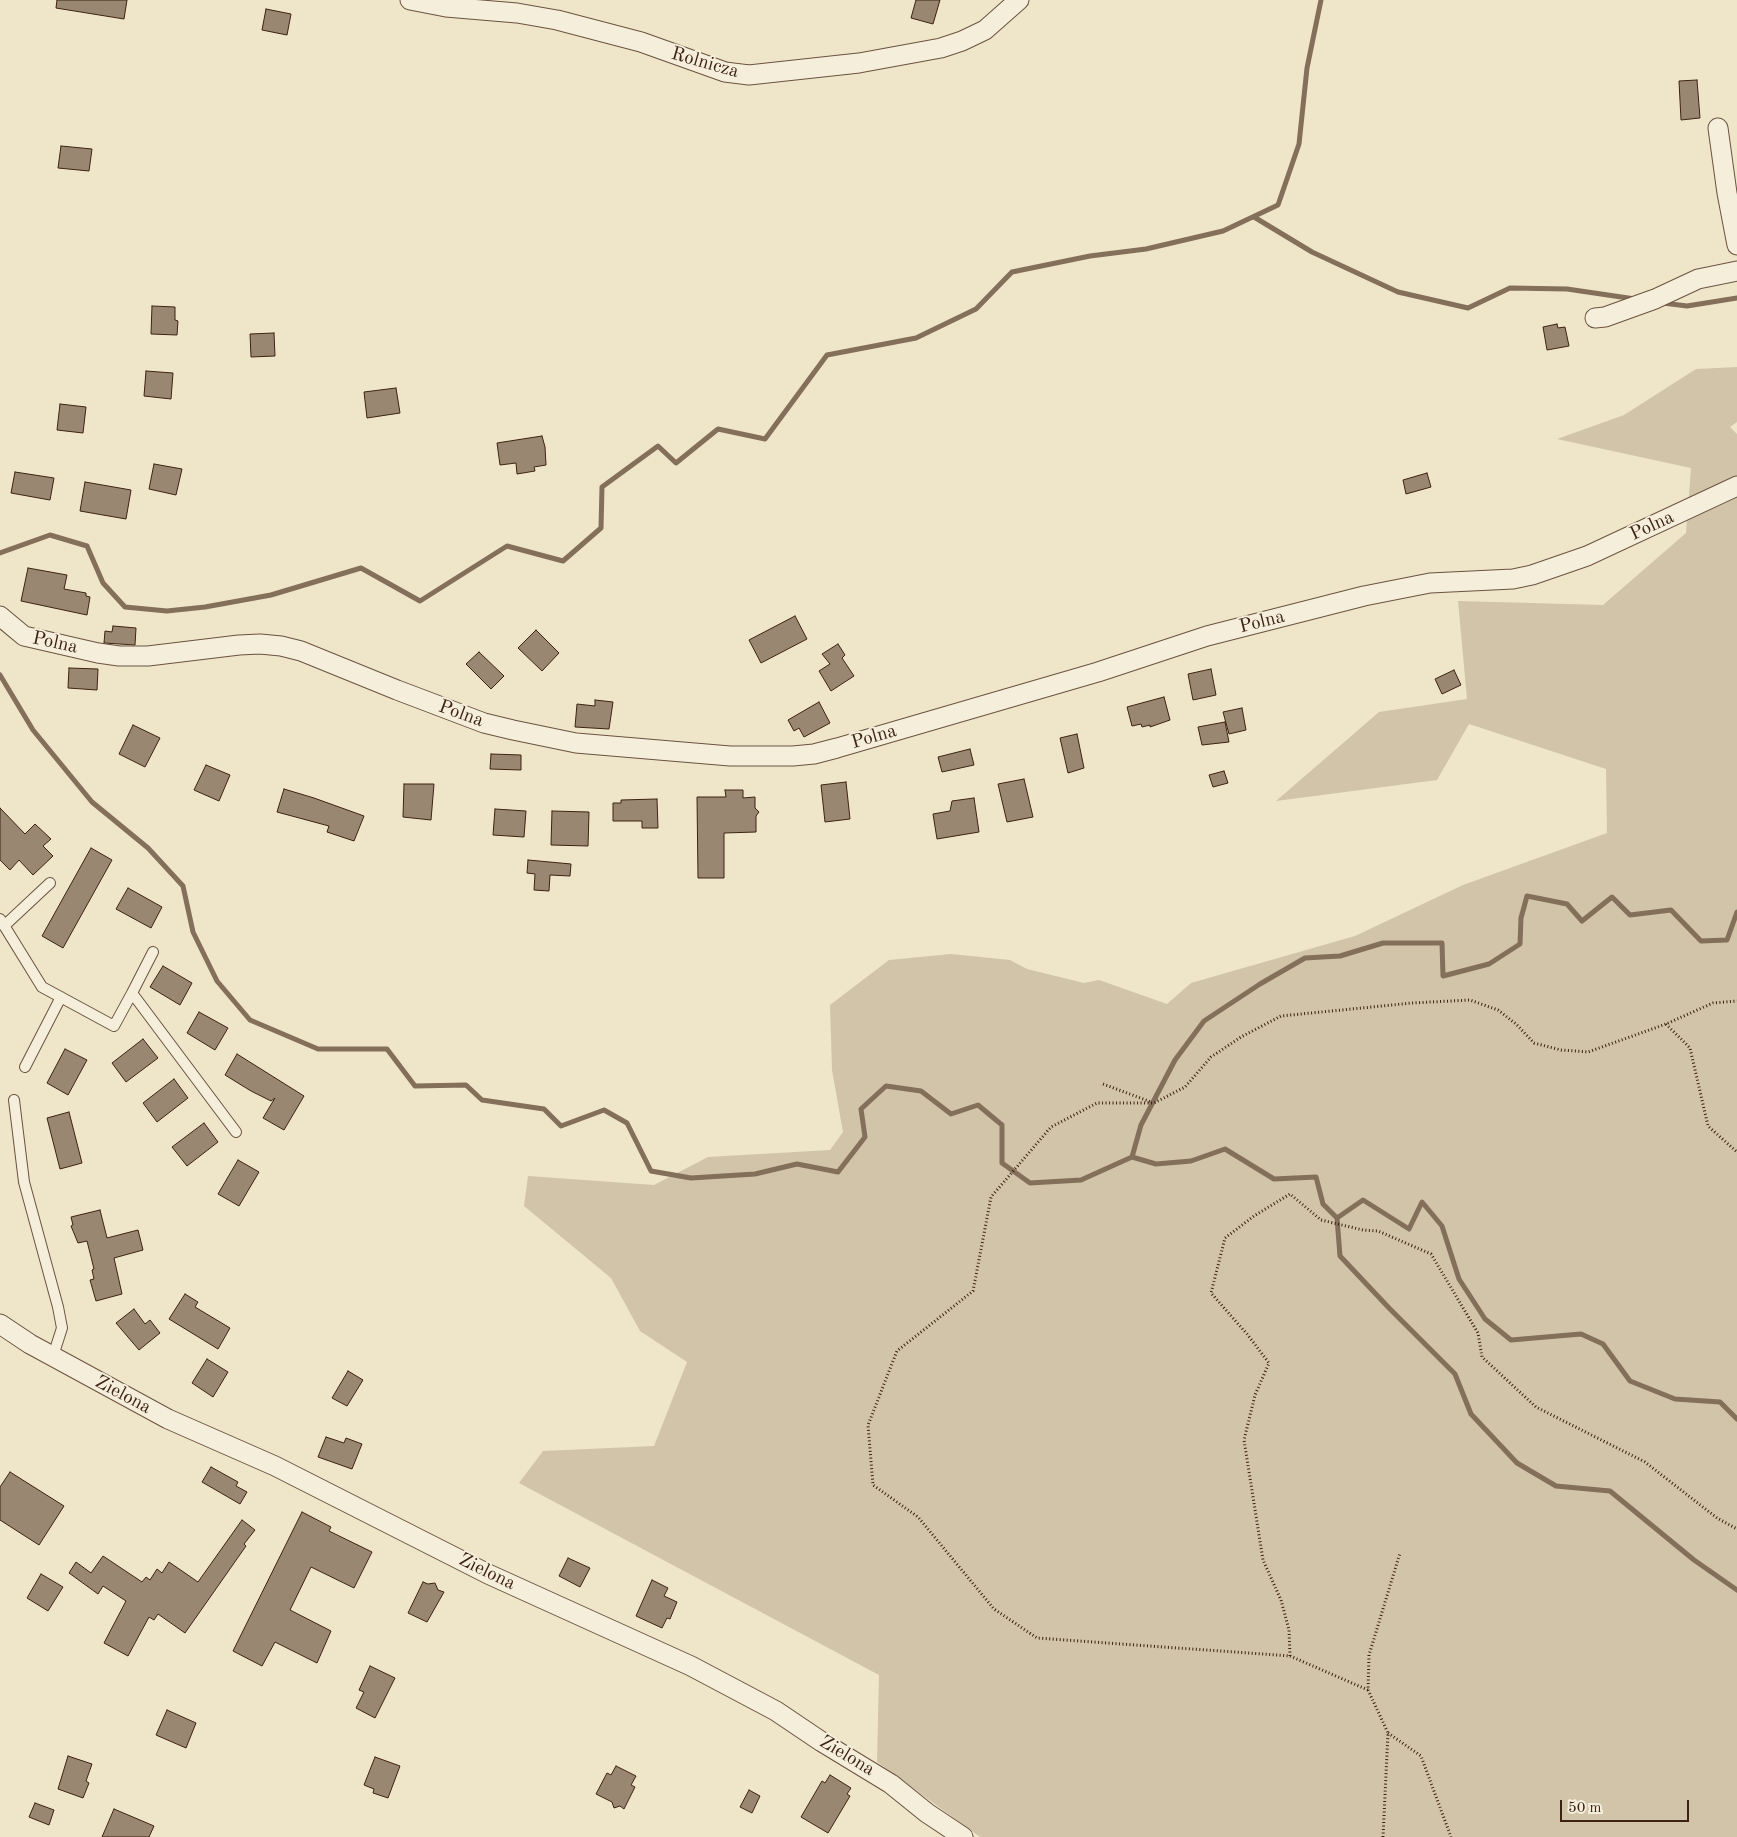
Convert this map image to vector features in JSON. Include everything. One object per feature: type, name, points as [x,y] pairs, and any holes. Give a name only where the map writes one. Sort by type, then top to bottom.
[{"type":"street","name":"Rolnicza","points":[[410,0],[446,7],[517,13],[557,20],[641,42],[725,72],[748,75],[859,63],[941,48],[985,30],[1019,0]]},
{"type":"street","points":[[1718,128],[1727,193],[1737,245]]},
{"type":"street","points":[[1595,318],[1605,317],[1655,299],[1698,279],[1737,271]]},
{"type":"street","name":"Polna","points":[[0,616],[24,636],[119,656],[148,656],[238,645],[260,644],[281,646],[301,651],[484,723],[576,743],[730,756],[793,756],[814,754],[837,748],[1098,672],[1207,636],[1364,596],[1438,582],[1513,579],[1532,575],[1587,556],[1737,486]]},
{"type":"street","name":"Zielona","points":[[0,1324],[53,1356],[168,1419],[275,1466],[488,1574],[691,1666],[776,1711],[822,1742],[891,1784],[927,1813],[963,1837]]},
{"type":"lane","points":[[50,883],[2,922],[42,987],[114,1026],[154,952]]},
{"type":"lane","points":[[132,993],[236,1132]]},
{"type":"lane","points":[[25,1068],[61,997]]},
{"type":"lane","points":[[14,1100],[24,1182],[62,1328],[53,1356]]},
{"type":"path","points":[[1368,1690],[1290,1656],[1037,1638],[994,1609],[918,1517],[873,1485],[868,1425],[897,1351],[973,1291],[991,1197],[1051,1127],[1097,1104],[1154,1103],[1185,1087],[1211,1057],[1240,1037],[1281,1016],[1412,1003],[1470,1000],[1498,1010],[1516,1024],[1534,1043],[1561,1050],[1588,1052],[1666,1024],[1713,1003],[1737,1001]]},
{"type":"path","points":[[1666,1024],[1690,1048],[1708,1126],[1737,1152]]},
{"type":"path","points":[[1103,1084],[1154,1103]]},
{"type":"path","points":[[1290,1656],[1289,1630],[1281,1600],[1263,1560],[1244,1440],[1255,1395],[1268,1363],[1247,1334],[1210,1294],[1225,1238],[1254,1216],[1290,1194],[1321,1220],[1363,1230],[1378,1231],[1431,1254],[1478,1333],[1482,1358],[1536,1407],[1646,1462],[1717,1518],[1737,1529]]},
{"type":"path","points":[[1383,1837],[1388,1733],[1368,1690],[1369,1655],[1400,1553]]},
{"type":"path","points":[[1388,1733],[1421,1756],[1451,1837]]},
{"type":"shaded area","points":[[1737,367],[1737,422],[1730,427],[1737,434],[1737,1837],[980,1837],[877,1762],[879,1675],[519,1483],[543,1451],[654,1446],[687,1362],[640,1331],[611,1278],[524,1206],[528,1176],[654,1185],[708,1157],[830,1150],[843,1132],[832,1070],[830,1005],[889,960],[951,954],[1010,960],[1027,969],[1084,983],[1099,980],[1167,1004],[1191,983],[1355,936],[1463,885],[1607,833],[1606,769],[1469,724],[1437,780],[1276,801],[1379,712],[1467,699],[1458,601],[1603,605],[1686,533],[1691,468],[1557,439],[1624,415],[1696,369]]},
{"type":"building","points":[[57,0],[127,0],[124,19],[56,8]]},
{"type":"building","points":[[916,0],[940,0],[933,24],[911,18]]},
{"type":"building","points":[[266,9],[291,14],[287,35],[262,30]]},
{"type":"building","points":[[1697,80],[1700,118],[1681,120],[1679,81]]},
{"type":"building","points":[[61,146],[92,149],[89,171],[58,168]]},
{"type":"building","points":[[152,306],[175,307],[175,320],[178,321],[177,335],[151,334]]},
{"type":"building","points":[[1557,324],[1558,328],[1565,327],[1569,346],[1547,350],[1543,327]]},
{"type":"building","points":[[274,333],[275,356],[251,357],[250,334]]},
{"type":"building","points":[[146,371],[173,373],[171,399],[144,396]]},
{"type":"building","points":[[396,388],[400,413],[367,418],[364,392]]},
{"type":"building","points":[[60,404],[86,407],[83,433],[57,430]]},
{"type":"building","points":[[542,436],[546,465],[534,467],[535,471],[517,474],[516,463],[500,465],[497,443]]},
{"type":"building","points":[[154,464],[182,469],[176,495],[149,489]]},
{"type":"building","points":[[15,472],[54,478],[50,500],[11,493]]},
{"type":"building","points":[[1427,473],[1431,487],[1406,494],[1403,480]]},
{"type":"building","points":[[85,482],[131,490],[126,519],[80,511]]},
{"type":"building","points":[[28,568],[67,575],[64,589],[86,593],[86,596],[90,597],[87,615],[21,601]]},
{"type":"building","points":[[795,616],[807,639],[761,663],[749,640]]},
{"type":"building","points":[[113,626],[136,628],[135,645],[104,643],[105,631],[112,632]]},
{"type":"building","points":[[536,630],[559,653],[542,671],[518,648]]},
{"type":"building","points":[[838,644],[845,655],[842,658],[854,676],[831,691],[819,671],[830,664],[822,654]]},
{"type":"building","points":[[479,652],[504,676],[491,689],[466,664]]},
{"type":"building","points":[[69,668],[98,669],[97,690],[68,688]]},
{"type":"building","points":[[1211,669],[1216,695],[1193,700],[1188,674]]},
{"type":"building","points":[[1454,670],[1461,685],[1442,694],[1435,679]]},
{"type":"building","points":[[1164,697],[1170,720],[1150,727],[1150,725],[1142,727],[1141,724],[1132,726],[1127,707]]},
{"type":"building","points":[[595,700],[613,702],[609,729],[575,727],[577,704],[595,706]]},
{"type":"building","points":[[819,702],[830,723],[804,737],[799,728],[794,731],[788,720]]},
{"type":"building","points":[[1242,708],[1246,730],[1229,734],[1223,712]]},
{"type":"building","points":[[1225,722],[1229,742],[1202,745],[1198,727]]},
{"type":"building","points":[[133,725],[160,738],[145,767],[119,754]]},
{"type":"building","points":[[1077,734],[1084,768],[1068,773],[1060,738]]},
{"type":"building","points":[[970,749],[974,765],[942,772],[938,757]]},
{"type":"building","points":[[491,754],[521,755],[521,770],[490,769]]},
{"type":"building","points":[[206,765],[230,775],[219,801],[194,790]]},
{"type":"building","points":[[1224,771],[1228,783],[1213,787],[1209,775]]},
{"type":"building","points":[[1024,779],[1033,817],[1007,822],[998,784]]},
{"type":"building","points":[[846,782],[850,819],[825,822],[821,785]]},
{"type":"building","points":[[404,784],[434,784],[431,820],[403,817]]},
{"type":"building","points":[[284,789],[364,816],[354,841],[327,832],[329,826],[277,812]]},
{"type":"building","points":[[725,790],[743,790],[743,798],[755,797],[755,808],[759,812],[756,816],[756,832],[724,833],[724,878],[698,878],[697,797],[726,797]]},
{"type":"building","points":[[974,798],[979,832],[937,839],[933,814],[950,811],[952,801]]},
{"type":"building","points":[[657,799],[658,828],[642,828],[642,821],[613,821],[613,803],[621,803],[621,800]]},
{"type":"building","points":[[0,808],[25,834],[35,824],[51,839],[43,846],[53,856],[33,875],[19,860],[10,870],[0,860]]},
{"type":"building","points":[[495,809],[526,811],[524,837],[493,835]]},
{"type":"building","points":[[552,811],[589,812],[588,846],[551,845]]},
{"type":"building","points":[[91,848],[112,860],[63,948],[42,936]]},
{"type":"building","points":[[528,860],[571,864],[570,876],[550,875],[549,891],[534,890],[535,874],[527,873]]},
{"type":"building","points":[[128,888],[162,907],[151,928],[116,909]]},
{"type":"building","points":[[163,966],[192,983],[180,1005],[150,987]]},
{"type":"building","points":[[199,1012],[228,1028],[215,1050],[187,1033]]},
{"type":"building","points":[[143,1039],[158,1058],[126,1082],[112,1063]]},
{"type":"building","points":[[65,1049],[87,1060],[68,1095],[47,1083]]},
{"type":"building","points":[[237,1054],[304,1096],[284,1130],[263,1118],[275,1098],[271,1101],[225,1075]]},
{"type":"building","points":[[174,1079],[188,1098],[157,1122],[143,1103]]},
{"type":"building","points":[[69,1112],[82,1163],[60,1169],[47,1118]]},
{"type":"building","points":[[204,1123],[218,1142],[187,1166],[172,1147]]},
{"type":"building","points":[[238,1160],[259,1172],[239,1206],[218,1194]]},
{"type":"building","points":[[100,1210],[107,1238],[138,1230],[143,1250],[114,1258],[122,1294],[96,1301],[90,1280],[94,1279],[92,1270],[94,1269],[87,1241],[78,1243],[71,1226],[73,1225],[71,1217]]},
{"type":"building","points":[[185,1294],[198,1302],[195,1307],[230,1328],[218,1349],[169,1319]]},
{"type":"building","points":[[134,1309],[145,1324],[150,1320],[160,1333],[139,1350],[116,1323]]},
{"type":"building","points":[[207,1359],[228,1372],[213,1397],[192,1383]]},
{"type":"building","points":[[348,1371],[363,1380],[347,1406],[332,1398]]},
{"type":"building","points":[[326,1437],[344,1443],[346,1438],[362,1444],[352,1469],[318,1457]]},
{"type":"building","points":[[211,1467],[238,1482],[236,1486],[247,1492],[240,1504],[202,1482]]},
{"type":"building","points":[[10,1472],[64,1506],[39,1545],[0,1520],[0,1487]]},
{"type":"building","points":[[302,1512],[331,1527],[329,1531],[372,1552],[354,1588],[311,1567],[290,1610],[331,1631],[317,1663],[275,1642],[262,1666],[233,1651]]},
{"type":"building","points":[[242,1520],[255,1530],[244,1544],[246,1546],[185,1633],[158,1614],[154,1620],[149,1617],[128,1656],[104,1643],[126,1601],[103,1586],[98,1594],[69,1573],[76,1562],[91,1573],[103,1556],[142,1582],[146,1577],[150,1580],[157,1569],[162,1573],[169,1562],[198,1582]]},
{"type":"building","points":[[568,1558],[590,1568],[580,1587],[559,1576]]},
{"type":"building","points":[[41,1574],[63,1587],[48,1611],[27,1598]]},
{"type":"building","points":[[652,1580],[668,1588],[664,1596],[677,1602],[670,1619],[667,1618],[662,1628],[636,1616]]},
{"type":"building","points":[[423,1582],[428,1584],[435,1583],[438,1590],[444,1592],[427,1622],[408,1613]]},
{"type":"building","points":[[370,1666],[395,1678],[375,1718],[356,1708],[364,1692],[359,1690]]},
{"type":"building","points":[[167,1710],[196,1723],[186,1748],[156,1735]]},
{"type":"building","points":[[68,1756],[92,1764],[86,1781],[89,1783],[83,1798],[58,1789]]},
{"type":"building","points":[[375,1757],[400,1766],[388,1798],[373,1793],[374,1789],[364,1785]]},
{"type":"building","points":[[616,1766],[636,1776],[631,1785],[635,1787],[624,1809],[620,1806],[614,1808],[612,1802],[596,1794],[607,1773],[611,1775]]},
{"type":"building","points":[[830,1775],[851,1788],[847,1794],[850,1796],[828,1833],[801,1817],[822,1781],[825,1783]]},
{"type":"building","points":[[749,1790],[760,1796],[752,1813],[740,1807]]},
{"type":"building","points":[[35,1803],[54,1810],[49,1825],[29,1817]]},
{"type":"building","points":[[114,1809],[154,1826],[149,1837],[102,1837]]},
{"type":"waterway","points":[[0,553],[50,535],[87,546],[103,583],[125,607],[167,611],[205,607],[271,595],[361,568],[420,601],[507,546],[563,561],[601,528],[602,487],[658,446],[676,463],[718,429],[765,439],[827,355],[916,338],[976,309],[1012,272],[1090,256],[1146,249],[1223,231],[1278,205],[1299,144],[1307,68],[1321,0]]},
{"type":"waterway","points":[[1254,217],[1312,252],[1398,292],[1468,308],[1510,288],[1567,289],[1635,299]]},
{"type":"waterway","points":[[1663,303],[1687,306],[1737,298]]},
{"type":"waterway","points":[[0,675],[33,730],[92,802],[148,848],[183,886],[193,932],[217,981],[250,1020],[318,1049],[387,1049],[415,1086],[466,1085],[482,1100],[544,1109],[561,1126],[604,1110],[627,1123],[651,1171],[691,1178],[755,1174],[797,1164],[838,1172],[865,1137],[861,1109],[886,1086],[921,1091],[951,1114],[978,1105],[1002,1125],[1002,1163],[1030,1183],[1081,1180],[1132,1157],[1141,1125],[1175,1060],[1204,1021],[1260,984],[1305,958],[1340,956],[1383,943],[1442,943],[1443,976],[1489,964],[1520,944],[1521,918],[1527,896],[1567,904],[1582,921],[1612,897],[1630,915],[1671,910],[1701,941],[1727,940],[1737,912]]},
{"type":"waterway","points":[[1132,1157],[1156,1164],[1191,1161],[1225,1149],[1274,1179],[1316,1177],[1323,1204],[1337,1218],[1363,1200],[1409,1229],[1422,1202],[1442,1226],[1459,1279],[1485,1319],[1511,1340],[1581,1334],[1603,1344],[1630,1381],[1675,1399],[1720,1402],[1737,1419]]},
{"type":"waterway","points":[[1337,1218],[1340,1256],[1455,1374],[1471,1414],[1517,1463],[1556,1486],[1610,1491],[1694,1560],[1737,1590]]}]
